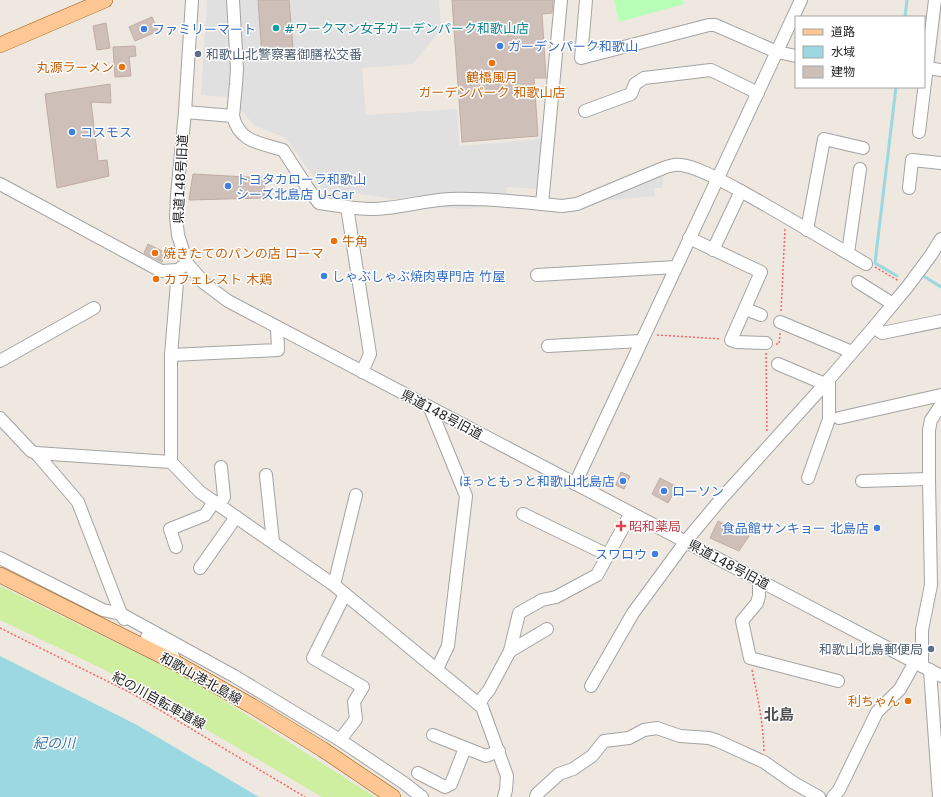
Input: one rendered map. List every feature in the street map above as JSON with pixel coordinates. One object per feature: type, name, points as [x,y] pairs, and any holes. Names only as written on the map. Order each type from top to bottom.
[{"type":"main road","points":[[0,45],[105,0]]},
{"type":"main road","name":"和歌山港北島線","points":[[0,576],[176,663],[252,706],[322,749],[393,797]]},
{"type":"street","name":"県道148号旧道","points":[[192,0],[185,112],[176,217],[183,266],[228,301],[941,676]]},
{"type":"street","points":[[233,0],[237,69],[233,116],[234,123],[239,131],[249,140],[283,150],[306,187],[319,204],[347,207],[384,208],[449,199],[468,199],[562,206],[577,204],[671,165],[681,165],[717,178],[866,264]]},
{"type":"street","points":[[542,204],[561,0]]},
{"type":"street","points":[[586,0],[581,58],[708,25],[715,25],[777,52],[795,56]]},
{"type":"street","points":[[575,484],[801,0]]},
{"type":"street","points":[[935,0],[926,69],[941,70]]},
{"type":"street","points":[[585,111],[631,94],[636,84],[644,78],[711,70],[758,93]]},
{"type":"street","points":[[919,132],[924,88]]},
{"type":"street","points":[[185,112],[233,116]]},
{"type":"street","points":[[807,230],[824,139],[863,148]]},
{"type":"street","points":[[909,188],[912,160],[941,163]]},
{"type":"street","points":[[848,253],[860,169]]},
{"type":"street","points":[[0,184],[161,271],[183,266],[171,355],[171,462]]},
{"type":"street","points":[[713,250],[741,191]]},
{"type":"street","points":[[347,207],[370,354],[362,372]]},
{"type":"street","points":[[689,238],[761,272],[731,340],[737,342],[766,343]]},
{"type":"street","points":[[591,686],[633,613],[686,541],[721,499],[827,382],[874,327],[908,286],[941,239]]},
{"type":"street","points":[[537,275],[676,267]]},
{"type":"street","points":[[858,282],[893,304]]},
{"type":"street","points":[[0,361],[94,308]]},
{"type":"street","points":[[745,309],[761,316]]},
{"type":"street","points":[[874,327],[882,333],[941,321]]},
{"type":"street","points":[[780,322],[852,352]]},
{"type":"street","points":[[171,355],[278,350],[277,327]]},
{"type":"street","points":[[548,346],[643,337]]},
{"type":"street","points":[[778,364],[827,382]]},
{"type":"street","points":[[808,478],[829,419],[827,382]]},
{"type":"street","points":[[839,418],[941,395]]},
{"type":"street","points":[[430,408],[466,496],[448,646],[437,669]]},
{"type":"street","points":[[939,410],[931,420],[929,430],[931,585],[922,630],[922,666],[939,797]]},
{"type":"street","points":[[0,418],[31,451],[36,453],[171,462],[200,492],[334,585],[482,707],[507,776],[508,795]]},
{"type":"street","points":[[36,453],[78,502],[121,614],[127,624],[171,652],[176,663]]},
{"type":"street","points":[[176,547],[170,530],[205,515],[224,497],[221,467]]},
{"type":"street","points":[[266,475],[273,542]]},
{"type":"street","points":[[862,481],[929,479]]},
{"type":"street","points":[[334,585],[356,495]]},
{"type":"street","points":[[478,704],[489,690],[510,651],[519,613],[542,600],[556,597],[597,575],[631,513]]},
{"type":"street","points":[[523,514],[608,555]]},
{"type":"street","points":[[200,568],[236,517]]},
{"type":"street","points":[[0,558],[103,610],[121,614],[234,676],[340,740],[404,783],[422,797]]},
{"type":"street","points":[[931,585],[941,576]]},
{"type":"street","points":[[759,580],[759,596],[757,603],[742,621],[750,658],[838,681]]},
{"type":"street","points":[[340,740],[356,719],[354,702],[363,687],[313,658],[345,594]]},
{"type":"street","points":[[510,651],[547,629]]},
{"type":"street","points":[[833,797],[839,790],[877,712],[922,666]]},
{"type":"street","points":[[536,797],[537,794],[559,774],[573,770],[592,756],[604,741],[629,738],[644,730],[657,728],[680,736],[709,738],[718,741],[764,762],[794,783],[819,797]]},
{"type":"street","points":[[433,735],[486,756],[499,751]]},
{"type":"street","points":[[418,773],[445,787],[451,784],[465,748]]},
{"type":"path","points":[[767,448],[766,343],[779,344],[786,217]]},
{"type":"path","points":[[866,264],[871,265],[908,286]]},
{"type":"path","points":[[643,337],[731,340]]},
{"type":"path","name":"紀の川自転車道線","points":[[0,628],[133,694],[219,744],[305,797]]},
{"type":"path","points":[[750,658],[761,711],[764,762]]},
{"type":"green space","points":[[614,0],[683,0],[684,4],[619,22]]},
{"type":"green space","points":[[0,586],[192,680],[375,797],[322,797],[103,669],[0,620]]},
{"type":"shaded area","points":[[207,0],[439,0],[441,29],[413,64],[362,68],[366,115],[457,109],[459,146],[542,139],[536,189],[507,187],[506,205],[466,209],[448,208],[368,195],[323,190],[286,138],[255,126],[229,97],[201,95]]},
{"type":"shaded area","points":[[665,163],[662,188],[654,188],[655,196],[599,201]]},
{"type":"water","name":"紀の川","points":[[0,656],[137,725],[259,797],[0,797]]},
{"type":"building","name":"#ワークマン女子ガーデンパーク和歌山店","points":[[258,0],[289,0],[294,60],[262,56]]},
{"type":"building","name":"ガーデンパーク和歌山","points":[[452,0],[553,0],[552,13],[542,14],[546,78],[534,78],[538,136],[462,142]]},
{"type":"building","name":"ファミリーマート","points":[[152,17],[158,31],[135,41],[129,27]]},
{"type":"building","points":[[106,23],[110,48],[97,50],[93,26]]},
{"type":"building","name":"丸源ラーメン","points":[[135,46],[136,56],[129,57],[131,76],[115,77],[113,47]]},
{"type":"building","name":"コスモス","points":[[110,84],[111,103],[91,102],[98,161],[107,160],[109,176],[57,188],[45,94]]},
{"type":"building","points":[[193,174],[265,178],[264,198],[189,200]]},
{"type":"building","name":"焼きたてのパンの店 ローマ","points":[[148,244],[166,253],[162,262],[144,253]]},
{"type":"building","name":"ほっともっと和歌山北島店","points":[[621,472],[630,476],[624,489],[616,485]]},
{"type":"building","name":"ローソン","points":[[660,478],[677,487],[668,503],[652,494]]},
{"type":"building","points":[[718,521],[749,536],[739,551],[710,538]]},
{"type":"waterway","points":[[905,16],[907,0]]},
{"type":"waterway","points":[[896,88],[875,263],[897,276]]},
{"type":"waterway","points":[[925,277],[941,287]]},
{"type":"place","name":"#ワークマン女子ガーデンパーク和歌山店","points":[[276,28]]},
{"type":"place","name":"ファミリーマート","points":[[144,29]]},
{"type":"place","name":"ガーデンパーク和歌山","points":[[500,46]]},
{"type":"place","name":"和歌山北警察署御膳松交番","points":[[198,54]]},
{"type":"place","name":"鶴橋風月 ガーデンパーク 和歌山店","points":[[492,63]]},
{"type":"place","name":"丸源ラーメン","points":[[122,67]]},
{"type":"place","name":"コスモス","points":[[72,132]]},
{"type":"place","name":"トヨタカローラ和歌山 シーズ北島店 U-Car","points":[[228,186]]},
{"type":"place","name":"牛角","points":[[334,241]]},
{"type":"place","name":"焼きたてのパンの店 ローマ","points":[[155,253]]},
{"type":"place","name":"しゃぶしゃぶ焼肉専門店 竹屋","points":[[324,276]]},
{"type":"place","name":"カフェレスト 木鶏","points":[[156,279]]},
{"type":"place","name":"ほっともっと和歌山北島店","points":[[623,481]]},
{"type":"place","name":"ローソン","points":[[664,491]]},
{"type":"place","name":"昭和薬局","points":[[621,526]]},
{"type":"place","name":"食品館サンキョー 北島店","points":[[877,528]]},
{"type":"place","name":"スワロウ","points":[[655,554]]},
{"type":"place","name":"和歌山北島郵便局","points":[[931,649]]},
{"type":"place","name":"利ちゃん","points":[[908,701]]},
{"type":"district","name":"北島","points":[[779,715]]}]
